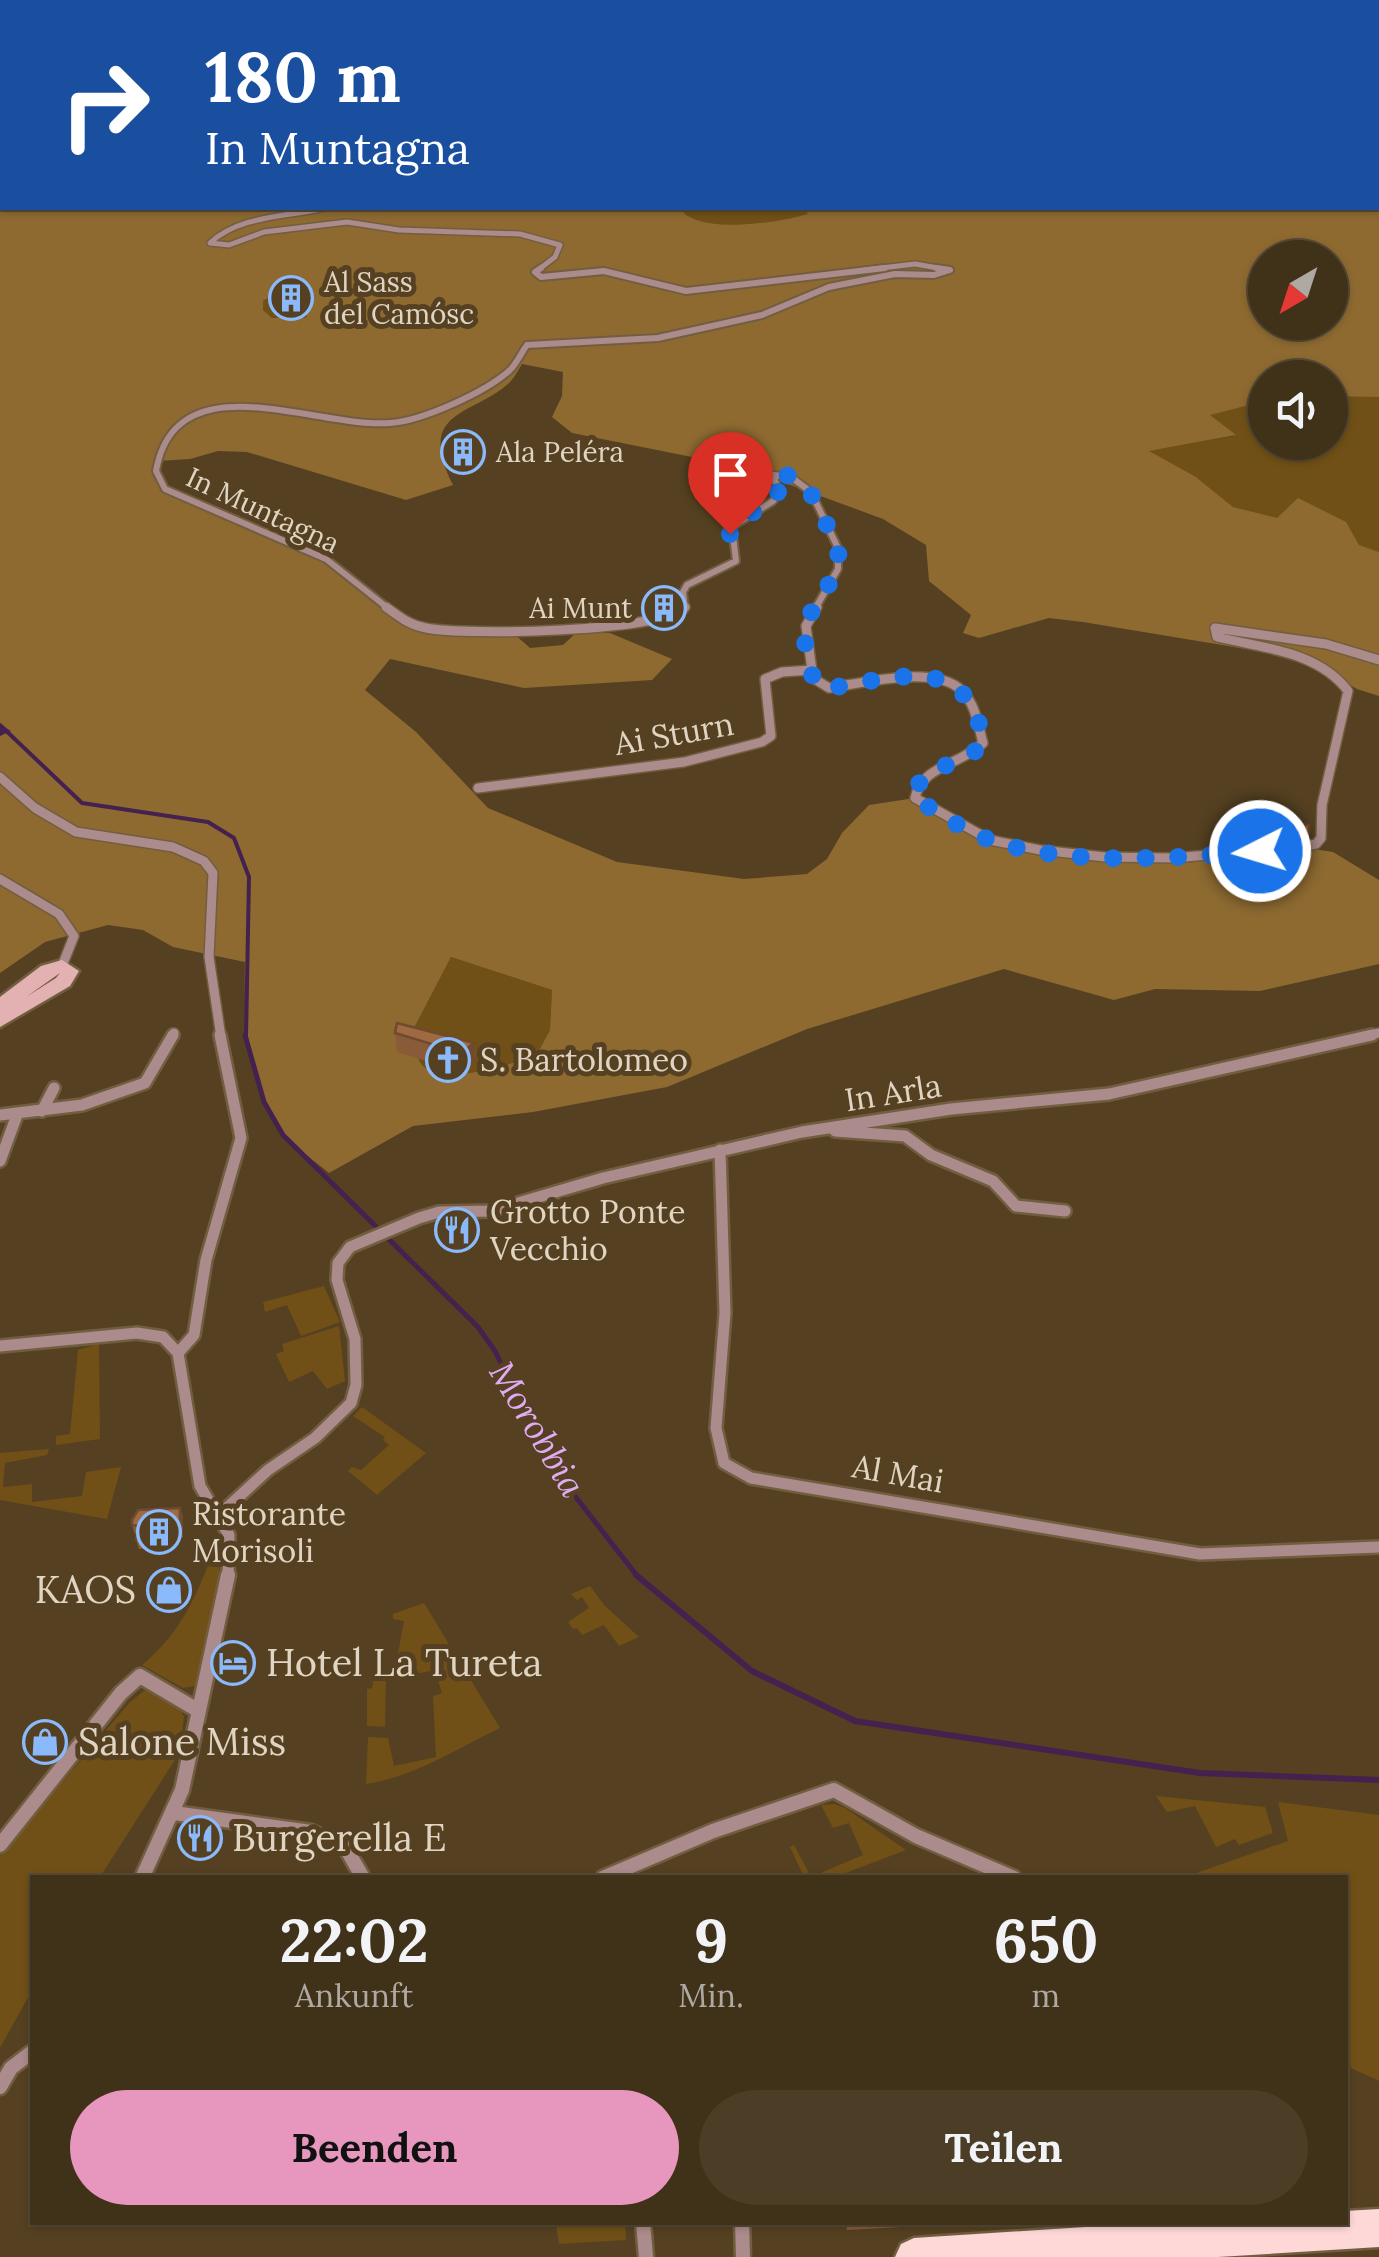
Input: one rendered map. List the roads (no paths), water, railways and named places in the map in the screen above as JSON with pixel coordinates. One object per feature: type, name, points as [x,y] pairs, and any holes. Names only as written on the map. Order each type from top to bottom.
[{"type":"main road","points":[[914,2257],[1174,2232],[1379,2228]]},
{"type":"street","name":"In Muntagna","points":[[316,210],[240,226],[218,234],[210,243],[224,246],[264,232],[343,222],[400,230],[520,234],[560,245],[555,258],[535,272],[541,276],[604,271],[686,291],[898,265],[948,267],[942,274],[895,274],[828,287],[762,315],[658,338],[527,345],[509,370],[428,412],[404,420],[349,421],[205,410],[181,420],[160,451],[158,480],[177,498],[310,550],[398,617],[422,630],[436,631],[581,628],[678,614],[685,609],[683,592],[687,585],[736,561],[732,527],[774,500],[778,492],[773,475],[791,476],[810,492],[838,548],[838,569],[806,626],[812,670]]},
{"type":"street","points":[[812,670],[820,685],[829,688],[878,678],[917,677],[960,688],[973,706],[983,743],[966,760],[926,774],[916,788],[915,798],[955,823],[990,840],[1026,848],[1105,857],[1172,858],[1316,844],[1321,838],[1322,805],[1350,699],[1344,683],[1317,665],[1217,636],[1212,632],[1215,628],[1326,644],[1379,660]]},
{"type":"street","name":"Ai Sturn","points":[[478,788],[684,762],[762,742],[770,736],[772,727],[765,679],[782,672],[812,670]]},
{"type":"street","points":[[0,777],[31,805],[67,828],[93,838],[192,852],[208,862],[213,873],[209,957],[228,1087],[241,1138],[206,1260],[194,1335],[178,1353]]},
{"type":"street","points":[[0,879],[63,917],[74,936],[64,967]]},
{"type":"street","points":[[0,1006],[25,991],[50,967],[64,967],[70,974],[0,1020]]},
{"type":"street","points":[[0,1115],[87,1104],[117,1090],[146,1083],[174,1033]]},
{"type":"street","name":"In Arla","points":[[218,1516],[268,1470],[315,1438],[351,1402],[356,1386],[355,1339],[336,1270],[340,1257],[354,1245],[440,1212],[491,1211],[720,1150],[951,1109],[1109,1094],[1379,1033]]},
{"type":"street","points":[[42,1111],[54,1088]]},
{"type":"street","points":[[0,1161],[16,1115]]},
{"type":"street","points":[[825,1129],[900,1134],[931,1155],[992,1180],[1016,1206],[1065,1211]]},
{"type":"street","name":"Al Mai","points":[[720,1150],[725,1313],[716,1428],[720,1456],[734,1472],[750,1478],[1200,1554],[1379,1547]]},
{"type":"street","points":[[0,1346],[137,1333],[163,1337],[178,1353],[200,1486],[229,1535],[231,1560],[174,1813],[143,1875]]},
{"type":"street","points":[[0,1845],[121,1693],[140,1676],[198,1711]]},
{"type":"street","points":[[610,1875],[713,1831],[803,1797],[834,1790],[916,1836],[1007,1875]]},
{"type":"street","points":[[174,1813],[311,1832],[346,1848],[361,1875]]},
{"type":"street","points":[[0,2087],[11,2068],[30,2054]]},
{"type":"street","points":[[643,2225],[646,2257]]},
{"type":"street","points":[[742,2225],[743,2257]]},
{"type":"waterway","name":"Morobbia","points":[[0,725],[82,803],[208,822],[234,838],[249,877],[246,1037]]},
{"type":"waterway","name":"Morobbia","points":[[0,732],[4,731]]},
{"type":"waterway","name":"Morobbia","points":[[245,1035],[264,1102],[283,1135],[478,1327],[495,1351],[550,1464],[637,1576]]},
{"type":"waterway","name":"Morobbia","points":[[637,1576],[752,1671],[855,1721],[1200,1773],[1379,1780]]},
{"type":"place","name":"Al Sass del Camósc","points":[[291,298]]},
{"type":"place","name":"Ala Peléra","points":[[463,452]]},
{"type":"place","name":"Ai Munt","points":[[664,608]]},
{"type":"place","name":"S. Bartolomeo","points":[[448,1060]]},
{"type":"place","name":"Grotto Ponte Vecchio","points":[[457,1230]]},
{"type":"place","name":"Ristorante Morisoli","points":[[159,1532]]},
{"type":"place","name":"KAOS","points":[[169,1590]]},
{"type":"place","name":"Hotel La Tureta","points":[[233,1663]]},
{"type":"place","name":"Salone Miss","points":[[45,1742]]},
{"type":"place","name":"Burgerella E","points":[[200,1838]]}]
